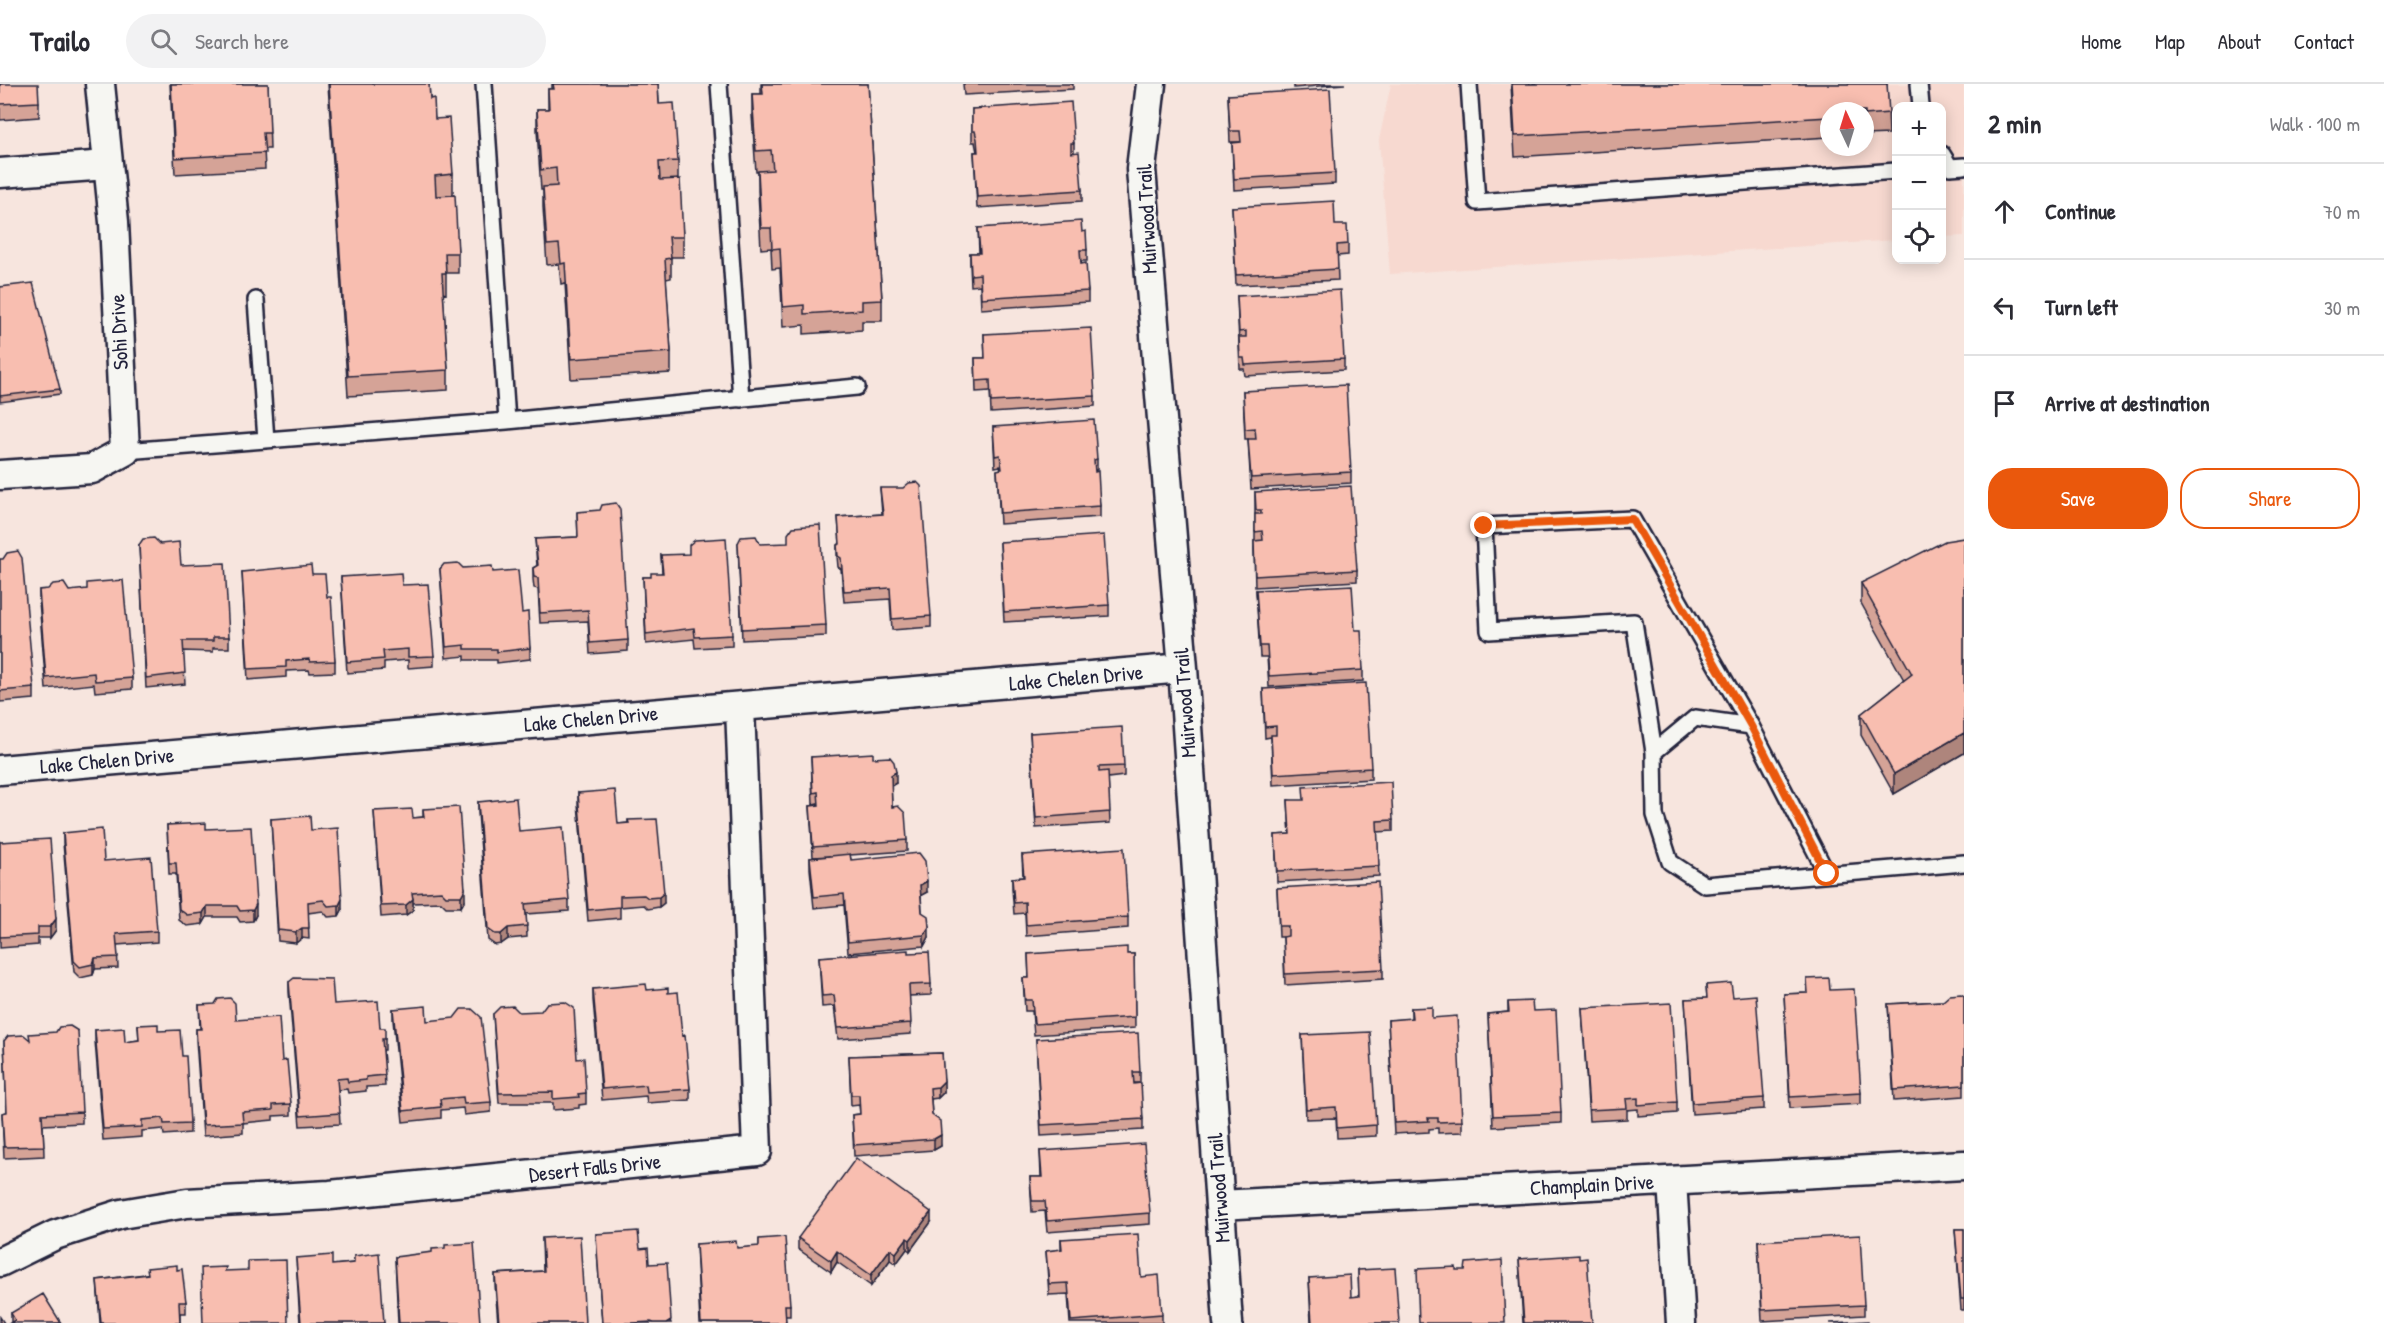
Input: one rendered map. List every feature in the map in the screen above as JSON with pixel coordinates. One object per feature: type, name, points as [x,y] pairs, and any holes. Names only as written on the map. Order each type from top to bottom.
[{"type":"street","name":"Sohi Drive","points":[[100,84],[114,222],[125,451]]},
{"type":"street","name":"Muirwood Trail","points":[[1151,84],[1141,169],[1183,669],[1228,1323]]},
{"type":"street","points":[[0,173],[107,165]]},
{"type":"street","points":[[0,476],[92,469],[125,451]]},
{"type":"street","name":"Lake Chelen Drive","points":[[0,770],[1183,669]]},
{"type":"street","name":"Desert Falls Drive","points":[[0,1262],[56,1235],[121,1214],[187,1203],[330,1195],[757,1151],[740,707]]},
{"type":"street","name":"Champlain Drive","points":[[1220,1205],[1964,1165]]},
{"type":"street","points":[[1672,1181],[1681,1323]]},
{"type":"lane","points":[[484,84],[507,421]]},
{"type":"lane","points":[[719,84],[741,399]]},
{"type":"lane","points":[[1469,84],[1477,202],[1892,171]]},
{"type":"lane","points":[[1919,84],[1921,102]]},
{"type":"lane","points":[[256,300],[266,440]]},
{"type":"lane","points":[[125,451],[507,421],[857,387]]},
{"type":"lane","points":[[1827,874],[1751,726],[1632,519],[1484,526],[1489,631],[1634,622],[1654,752],[1655,815],[1670,862],[1705,885],[1964,863]]},
{"type":"lane","points":[[1654,752],[1695,718],[1751,726]]},
{"type":"shaded area","points":[[1391,84],[1964,84],[1964,236],[1946,237],[1946,102],[1892,102],[1892,240],[1390,274],[1379,140]]},
{"type":"building","points":[[0,84],[38,84],[39,102],[0,104]]},
{"type":"building","points":[[171,84],[268,84],[270,133],[263,133],[265,153],[175,158]]},
{"type":"building","points":[[329,84],[429,84],[430,99],[434,98],[435,119],[449,118],[453,174],[435,176],[436,196],[455,195],[458,253],[445,253],[446,273],[442,273],[448,370],[348,376]]},
{"type":"building","points":[[553,84],[658,84],[659,104],[674,103],[678,161],[659,162],[660,180],[680,179],[683,237],[669,237],[671,258],[665,259],[671,352],[571,359],[565,263],[561,264],[559,244],[547,245],[543,187],[557,186],[556,168],[541,170],[537,109],[549,109],[548,89],[554,89]]},
{"type":"building","points":[[762,84],[868,84],[882,300],[862,301],[862,310],[804,314],[804,305],[783,307],[780,248],[772,249],[771,228],[761,228],[758,171],[773,170],[771,150],[756,151],[752,94],[763,94]]},
{"type":"building","points":[[1512,84],[1887,84],[1889,113],[1874,114],[1874,102],[1820,102],[1820,118],[1515,136]]},
{"type":"building","points":[[1330,89],[1335,173],[1234,179],[1232,143],[1241,142],[1240,131],[1230,131],[1228,95]]},
{"type":"building","points":[[1071,102],[1074,143],[1071,143],[1071,153],[1079,152],[1082,190],[977,197],[974,152],[978,152],[975,131],[972,131],[972,109]]},
{"type":"building","points":[[1334,201],[1335,225],[1347,225],[1348,244],[1337,245],[1338,269],[1236,275],[1232,207]]},
{"type":"building","points":[[1081,221],[1082,232],[1086,231],[1087,250],[1080,250],[1081,264],[1086,263],[1088,291],[981,298],[980,274],[971,275],[970,253],[980,253],[978,228]]},
{"type":"building","points":[[33,283],[60,389],[0,396],[0,287]]},
{"type":"building","points":[[1340,290],[1344,359],[1245,365],[1244,358],[1240,358],[1239,337],[1246,337],[1246,331],[1239,332],[1237,296]]},
{"type":"building","points":[[1091,328],[1095,396],[991,402],[990,380],[976,381],[975,358],[985,358],[984,334]]},
{"type":"building","points":[[1346,385],[1351,472],[1251,478],[1248,439],[1256,439],[1255,428],[1245,429],[1243,391]]},
{"type":"building","points":[[1094,420],[1097,459],[1094,460],[1095,472],[1098,471],[1100,506],[1000,513],[997,470],[1002,469],[1000,455],[995,456],[993,427]]},
{"type":"building","points":[[917,482],[921,486],[931,616],[892,619],[890,588],[844,591],[841,558],[838,556],[837,545],[840,544],[838,517],[883,514],[880,488],[903,488],[909,483]]},
{"type":"building","points":[[1351,486],[1357,570],[1255,576],[1254,541],[1263,540],[1262,531],[1255,532],[1255,514],[1261,514],[1261,510],[1256,510],[1255,492]]},
{"type":"building","points":[[616,503],[620,509],[628,640],[590,643],[588,610],[540,613],[538,578],[534,577],[533,568],[538,565],[535,539],[578,537],[577,512],[600,510],[602,505]]},
{"type":"building","points":[[820,525],[826,625],[742,629],[738,543],[741,537],[756,536],[760,544],[788,543],[788,534],[793,527]]},
{"type":"building","points":[[1104,535],[1109,605],[1004,612],[1000,542]]},
{"type":"building","points":[[154,538],[160,544],[179,542],[181,565],[225,563],[229,637],[213,637],[213,641],[183,641],[185,673],[146,678],[139,545],[143,539]]},
{"type":"building","points":[[726,538],[732,635],[695,637],[694,628],[646,634],[643,577],[651,577],[651,573],[663,573],[661,555],[689,554],[689,545],[695,540]]},
{"type":"building","points":[[1964,538],[1964,733],[1894,774],[1861,714],[1912,674],[1861,583],[1945,541]]},
{"type":"building","points":[[18,551],[22,558],[34,688],[0,691],[0,559],[3,559],[7,553]]},
{"type":"building","points":[[458,563],[463,568],[492,566],[493,572],[518,570],[522,613],[528,612],[530,648],[497,652],[497,649],[465,649],[465,645],[446,647],[440,569],[444,564]]},
{"type":"building","points":[[311,565],[312,574],[325,574],[327,597],[331,597],[335,661],[310,662],[309,659],[286,661],[286,667],[248,669],[242,572]]},
{"type":"building","points":[[401,573],[402,585],[428,584],[434,656],[408,657],[408,649],[383,651],[384,659],[347,662],[341,577]]},
{"type":"building","points":[[123,580],[132,678],[95,681],[94,673],[46,678],[39,590],[48,589],[53,584],[64,583],[69,591],[87,589],[87,583]]},
{"type":"building","points":[[1352,585],[1355,630],[1361,630],[1363,670],[1269,676],[1267,646],[1260,646],[1256,590]]},
{"type":"building","points":[[1366,683],[1371,768],[1273,774],[1271,735],[1276,735],[1276,726],[1265,727],[1263,689]]},
{"type":"building","points":[[1122,727],[1124,766],[1099,767],[1099,772],[1108,771],[1110,812],[1036,818],[1030,733]]},
{"type":"building","points":[[873,753],[873,758],[890,757],[894,762],[896,772],[891,775],[892,807],[898,806],[905,813],[907,840],[813,847],[810,806],[819,805],[818,792],[813,793],[811,757]]},
{"type":"building","points":[[1391,782],[1393,820],[1377,821],[1379,866],[1277,871],[1275,835],[1290,834],[1288,800],[1304,800],[1303,787]]},
{"type":"building","points":[[615,790],[618,824],[629,823],[628,820],[657,819],[664,893],[659,897],[648,898],[644,895],[620,896],[620,907],[588,910],[578,793]]},
{"type":"building","points":[[516,798],[519,831],[563,827],[569,900],[525,904],[527,926],[508,928],[501,934],[495,934],[488,929],[478,802]]},
{"type":"building","points":[[459,807],[465,889],[461,896],[446,896],[441,891],[412,893],[413,899],[406,905],[381,906],[374,811],[412,809],[413,818],[424,817],[423,809]]},
{"type":"building","points":[[310,816],[311,830],[338,828],[342,899],[339,905],[328,906],[323,900],[308,902],[309,928],[302,928],[296,932],[278,930],[271,819]]},
{"type":"building","points":[[206,823],[206,829],[251,827],[256,904],[253,910],[240,911],[237,906],[207,906],[203,913],[187,915],[179,909],[176,863],[169,863],[167,825]]},
{"type":"building","points":[[102,829],[104,861],[151,857],[157,931],[116,934],[118,957],[95,958],[93,964],[80,967],[74,961],[63,833]]},
{"type":"building","points":[[50,839],[56,919],[50,927],[38,927],[38,935],[0,937],[0,842]]},
{"type":"building","points":[[1124,848],[1128,917],[1026,925],[1025,902],[1014,903],[1012,878],[1024,877],[1022,855]]},
{"type":"building","points":[[919,853],[925,861],[927,881],[920,885],[922,912],[928,916],[929,927],[924,935],[848,942],[844,894],[814,897],[810,858],[850,854],[851,860]]},
{"type":"building","points":[[1378,882],[1383,969],[1285,974],[1283,937],[1288,936],[1288,926],[1279,926],[1277,888]]},
{"type":"building","points":[[1127,947],[1127,954],[1134,954],[1135,1017],[1034,1024],[1032,1000],[1025,1000],[1023,978],[1029,978],[1028,954]]},
{"type":"building","points":[[908,950],[908,953],[929,952],[931,984],[909,985],[911,1023],[838,1028],[834,995],[822,996],[819,957]]},
{"type":"building","points":[[294,978],[332,979],[334,1004],[378,1001],[380,1028],[385,1028],[385,1039],[382,1039],[385,1075],[348,1082],[347,1078],[337,1079],[340,1113],[300,1116],[289,982]]},
{"type":"building","points":[[1829,978],[1830,990],[1854,989],[1861,1093],[1790,1097],[1784,994],[1808,993],[1807,979]]},
{"type":"building","points":[[1731,983],[1733,997],[1756,995],[1764,1098],[1692,1103],[1685,999],[1707,998],[1706,985]]},
{"type":"building","points":[[646,984],[647,990],[668,988],[668,993],[678,992],[690,1089],[647,1092],[646,1085],[602,1089],[593,989]]},
{"type":"building","points":[[1950,995],[1964,996],[1964,1085],[1894,1090],[1888,1004],[1943,1001]]},
{"type":"building","points":[[230,998],[235,1003],[236,1020],[279,1017],[282,1061],[287,1060],[291,1104],[273,1105],[273,1110],[242,1112],[243,1123],[203,1125],[196,1029],[201,1029],[199,1005],[215,1004],[218,999]]},
{"type":"building","points":[[1532,1001],[1533,1011],[1556,1010],[1561,1113],[1493,1116],[1488,1014],[1509,1012],[1508,1002]]},
{"type":"building","points":[[565,1002],[574,1008],[577,1059],[584,1058],[586,1093],[578,1094],[579,1097],[553,1099],[553,1092],[499,1093],[493,1014],[500,1007],[513,1006],[519,1012],[541,1011],[547,1003]]},
{"type":"building","points":[[1671,1003],[1677,1102],[1638,1105],[1638,1098],[1626,1099],[1627,1108],[1589,1110],[1582,1008]]},
{"type":"building","points":[[426,1006],[427,1021],[454,1018],[461,1009],[472,1009],[481,1017],[491,1102],[464,1104],[463,1097],[440,1099],[441,1107],[403,1111],[393,1009]]},
{"type":"building","points":[[1432,1007],[1432,1018],[1457,1016],[1462,1121],[1438,1122],[1438,1118],[1428,1118],[1429,1121],[1394,1123],[1388,1020],[1412,1018],[1411,1008]]},
{"type":"building","points":[[158,1024],[158,1031],[180,1030],[182,1056],[186,1056],[190,1123],[164,1124],[163,1118],[142,1120],[142,1127],[103,1129],[95,1030],[124,1028],[125,1042],[139,1040],[138,1025]]},
{"type":"building","points":[[70,1026],[78,1031],[82,1112],[42,1114],[44,1146],[4,1147],[2,1113],[7,1112],[4,1041],[8,1036],[24,1035],[30,1040],[29,1034],[56,1032],[59,1027]]},
{"type":"building","points":[[1370,1032],[1376,1125],[1337,1128],[1336,1107],[1306,1109],[1302,1035]]},
{"type":"building","points":[[1138,1033],[1140,1072],[1133,1072],[1134,1084],[1141,1083],[1143,1119],[1041,1125],[1036,1039]]},
{"type":"building","points":[[942,1053],[944,1081],[938,1087],[930,1088],[932,1115],[940,1121],[941,1135],[934,1139],[854,1145],[852,1115],[860,1114],[859,1095],[851,1095],[849,1056]]},
{"type":"building","points":[[1144,1144],[1150,1213],[1047,1221],[1045,1201],[1032,1201],[1030,1177],[1042,1177],[1040,1151]]},
{"type":"building","points":[[856,1158],[931,1212],[910,1240],[907,1238],[896,1253],[890,1249],[871,1275],[837,1251],[831,1261],[798,1238]]},
{"type":"building","points":[[1955,1229],[1964,1229],[1964,1299],[1961,1299]]},
{"type":"building","points":[[638,1231],[640,1249],[648,1248],[649,1264],[667,1263],[671,1320],[666,1323],[602,1323],[596,1234]]},
{"type":"building","points":[[1138,1234],[1141,1277],[1159,1275],[1162,1314],[1071,1321],[1068,1283],[1049,1284],[1046,1251],[1062,1249],[1061,1239]]},
{"type":"building","points":[[1860,1235],[1864,1305],[1762,1310],[1758,1241]]},
{"type":"building","points":[[580,1236],[585,1323],[499,1323],[495,1274],[544,1271],[542,1238]]},
{"type":"building","points":[[785,1237],[790,1305],[785,1305],[786,1323],[701,1323],[696,1244],[736,1241],[737,1248],[759,1246],[759,1239]]},
{"type":"building","points":[[474,1243],[480,1323],[399,1323],[395,1257],[432,1252],[432,1249],[445,1248],[445,1245]]},
{"type":"building","points":[[379,1253],[384,1323],[301,1323],[296,1258],[332,1255],[332,1265],[354,1263],[354,1256]]},
{"type":"building","points":[[1579,1255],[1579,1259],[1587,1258],[1592,1323],[1524,1323],[1519,1259]]},
{"type":"building","points":[[286,1260],[288,1323],[203,1323],[201,1268],[226,1267],[225,1271],[248,1270],[248,1261]]},
{"type":"building","points":[[1502,1260],[1505,1323],[1419,1323],[1417,1269],[1456,1267],[1456,1270],[1465,1270],[1466,1263]]},
{"type":"building","points":[[177,1265],[177,1270],[182,1269],[186,1302],[179,1302],[180,1323],[101,1323],[97,1280],[148,1274],[147,1268]]},
{"type":"building","points":[[1395,1268],[1399,1323],[1312,1323],[1309,1278],[1350,1275],[1351,1297],[1359,1296],[1358,1270]]},
{"type":"building","points":[[43,1294],[61,1323],[10,1323],[15,1320],[11,1313]]},
{"type":"building","points":[[1868,1321],[1868,1323],[1830,1323]]},
{"type":"route","points":[[1484,526],[1632,519],[1751,726],[1827,874]]}]
